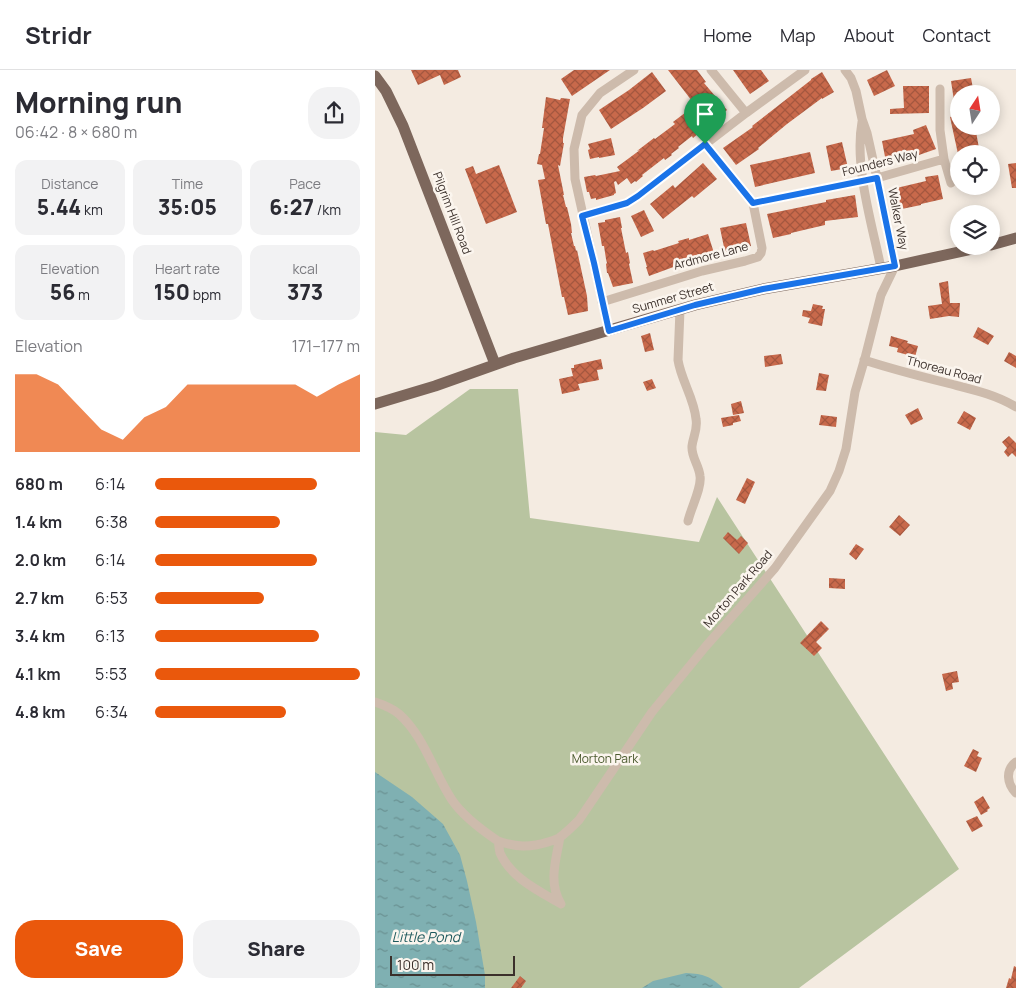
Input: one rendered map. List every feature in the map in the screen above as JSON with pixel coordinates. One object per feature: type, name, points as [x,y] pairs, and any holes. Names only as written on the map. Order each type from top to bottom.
[{"type":"main road","name":"Pilgrim Hill Road","points":[[375,76],[386,91],[403,126],[495,364]]},
{"type":"main road","points":[[1000,242],[1016,238]]},
{"type":"main road","name":"Summer Street","points":[[375,404],[435,386],[495,364],[680,310],[766,288],[895,266],[950,254]]},
{"type":"street","points":[[609,331],[582,216],[575,179],[574,150],[582,115],[600,93],[635,70]]},
{"type":"street","points":[[711,70],[746,112]]},
{"type":"street","points":[[582,216],[627,203],[638,196],[746,112],[805,70]]},
{"type":"street","name":"Walker Way","points":[[845,70],[851,78],[856,91],[867,134],[895,266]]},
{"type":"street","points":[[940,89],[940,130],[944,159],[950,179]]},
{"type":"street","name":"Walker Way","points":[[862,119],[860,135],[863,181],[881,268]]},
{"type":"street","name":"Ardmore Lane","points":[[602,302],[701,271],[758,257],[761,253],[762,248],[753,203],[705,144]]},
{"type":"street","name":"Founders Way","points":[[753,203],[877,178],[944,159]]},
{"type":"street","name":"Morton Park Road","points":[[498,841],[531,847],[557,840],[579,820],[653,712],[705,646],[775,568],[830,491],[846,449],[855,392],[881,295],[895,266]]},
{"type":"street","points":[[680,310],[678,360],[697,420],[697,429],[692,446],[693,456],[700,474],[700,483],[689,521]]},
{"type":"street","name":"Thoreau Road","points":[[864,360],[905,373],[989,394],[1016,406]]},
{"type":"street","points":[[375,702],[399,714],[407,723],[423,746],[451,799],[471,821],[498,841],[500,852],[517,877],[561,904],[555,892],[553,880],[560,837]]},
{"type":"street","points":[[1016,762],[1009,770],[1008,777],[1009,784],[1016,793]]},
{"type":"green space","name":"Morton Park","points":[[470,389],[518,389],[530,518],[699,542],[717,497],[959,869],[799,988],[375,988],[375,432],[406,435]]},
{"type":"water","name":"Little Pond","points":[[375,772],[412,797],[443,824],[460,855],[476,922],[485,975],[485,988],[375,988]]},
{"type":"water","points":[[686,973],[706,976],[723,988],[642,988],[653,981]]},
{"type":"building","points":[[411,70],[458,70],[461,77],[444,85],[440,75],[418,85]]},
{"type":"building","points":[[574,70],[610,70],[572,96],[561,79]]},
{"type":"building","points":[[668,70],[697,70],[706,82],[704,83],[727,110],[693,138],[692,136],[678,147],[672,155],[665,160],[664,158],[642,175],[636,182],[631,184],[627,178],[618,185],[616,181],[614,182],[616,193],[614,195],[596,200],[596,198],[591,199],[589,192],[587,192],[584,177],[620,171],[617,167],[675,124],[673,122],[694,106]]},
{"type":"building","points":[[733,70],[761,70],[769,81],[750,94]]},
{"type":"building","points":[[887,70],[895,86],[874,96],[867,80]]},
{"type":"building","points":[[652,72],[666,91],[611,129],[599,110]]},
{"type":"building","points":[[822,72],[834,92],[822,98],[787,124],[759,149],[736,165],[723,148],[753,127]]},
{"type":"building","points":[[971,78],[972,85],[952,85],[951,81]]},
{"type":"building","points":[[903,86],[929,86],[929,113],[890,114],[890,109],[904,108]]},
{"type":"building","points":[[546,97],[560,100],[561,98],[570,99],[560,166],[558,165],[563,195],[571,224],[571,233],[577,250],[587,296],[588,311],[568,315],[564,297],[562,297],[538,180],[545,179],[542,165],[537,164],[544,128],[542,128]]},
{"type":"building","points":[[926,125],[936,149],[919,155],[886,162],[882,141],[914,134],[913,130]]},
{"type":"building","points":[[954,135],[977,135],[978,145],[956,145]]},
{"type":"building","points":[[611,138],[615,155],[590,159],[588,144]]},
{"type":"building","points":[[842,142],[848,168],[831,171],[826,146]]},
{"type":"building","points":[[810,152],[815,173],[755,187],[750,165]]},
{"type":"building","points":[[703,163],[717,179],[694,198],[692,196],[663,219],[650,204],[673,185],[675,188]]},
{"type":"building","points":[[1016,163],[1016,188],[1012,188],[1008,164]]},
{"type":"building","points":[[499,165],[517,212],[486,224],[465,169],[473,166],[476,174]]},
{"type":"building","points":[[938,175],[943,199],[892,211],[888,190],[926,181],[925,177]]},
{"type":"building","points":[[855,195],[858,217],[825,221],[825,225],[773,238],[767,214]]},
{"type":"building","points":[[644,210],[654,231],[641,237],[631,216]]},
{"type":"building","points":[[620,217],[633,283],[613,287],[607,273],[604,246],[602,246],[598,223]]},
{"type":"building","points":[[746,223],[751,246],[725,252],[720,228]]},
{"type":"building","points":[[708,234],[714,253],[700,260],[687,264],[687,262],[649,276],[643,253],[679,243],[678,241],[689,238],[689,240]]},
{"type":"building","points":[[948,281],[950,303],[960,303],[959,317],[949,316],[930,319],[928,306],[942,304],[939,283]]},
{"type":"building","points":[[813,304],[823,306],[822,309],[825,309],[822,326],[808,323],[810,318],[802,316],[803,310],[811,311]]},
{"type":"building","points":[[978,327],[994,336],[988,345],[973,337]]},
{"type":"building","points":[[650,333],[654,350],[645,352],[641,336]]},
{"type":"building","points":[[891,336],[918,346],[915,357],[897,352],[898,348],[889,346]]},
{"type":"building","points":[[1009,352],[1016,356],[1016,368],[1004,361]]},
{"type":"building","points":[[781,354],[783,364],[765,367],[764,356]]},
{"type":"building","points":[[601,359],[603,369],[597,370],[599,380],[578,384],[580,390],[562,394],[559,379],[573,376],[571,368],[574,368],[574,365]]},
{"type":"building","points":[[819,373],[829,375],[826,391],[816,390]]},
{"type":"building","points":[[652,379],[656,388],[647,391],[643,382]]},
{"type":"building","points":[[741,401],[744,413],[733,415],[731,404]]},
{"type":"building","points":[[918,408],[923,419],[911,425],[905,415]]},
{"type":"building","points":[[964,411],[976,418],[970,430],[957,423]]},
{"type":"building","points":[[739,415],[741,421],[723,427],[721,418]]},
{"type":"building","points":[[821,415],[837,417],[836,427],[819,425]]},
{"type":"building","points":[[1009,436],[1016,443],[1016,457],[1012,453],[1008,457],[1004,452],[1007,448],[1002,442]]},
{"type":"building","points":[[747,478],[755,482],[745,504],[736,500]]},
{"type":"building","points":[[899,515],[910,525],[900,536],[889,527]]},
{"type":"building","points":[[728,532],[737,540],[741,536],[748,543],[739,554],[723,538]]},
{"type":"building","points":[[856,544],[864,549],[856,560],[849,554]]},
{"type":"building","points":[[829,578],[845,579],[845,589],[829,588]]},
{"type":"building","points":[[821,621],[829,629],[816,642],[822,648],[814,656],[800,643]]},
{"type":"building","points":[[957,671],[959,682],[952,683],[953,689],[946,691],[942,674]]},
{"type":"building","points":[[973,749],[979,752],[977,756],[982,758],[976,772],[964,766]]},
{"type":"building","points":[[983,796],[990,808],[981,815],[974,802]]},
{"type":"building","points":[[977,816],[983,826],[972,832],[966,821]]},
{"type":"building","points":[[1014,966],[1016,967],[1016,988],[1006,988],[1009,978],[1011,979]]},
{"type":"building","points":[[520,976],[526,981],[521,988],[511,988]]},
{"type":"route","points":[[705,144],[753,203],[877,178],[895,266],[763,289],[695,305],[609,331],[582,216],[627,203],[705,144]]}]
